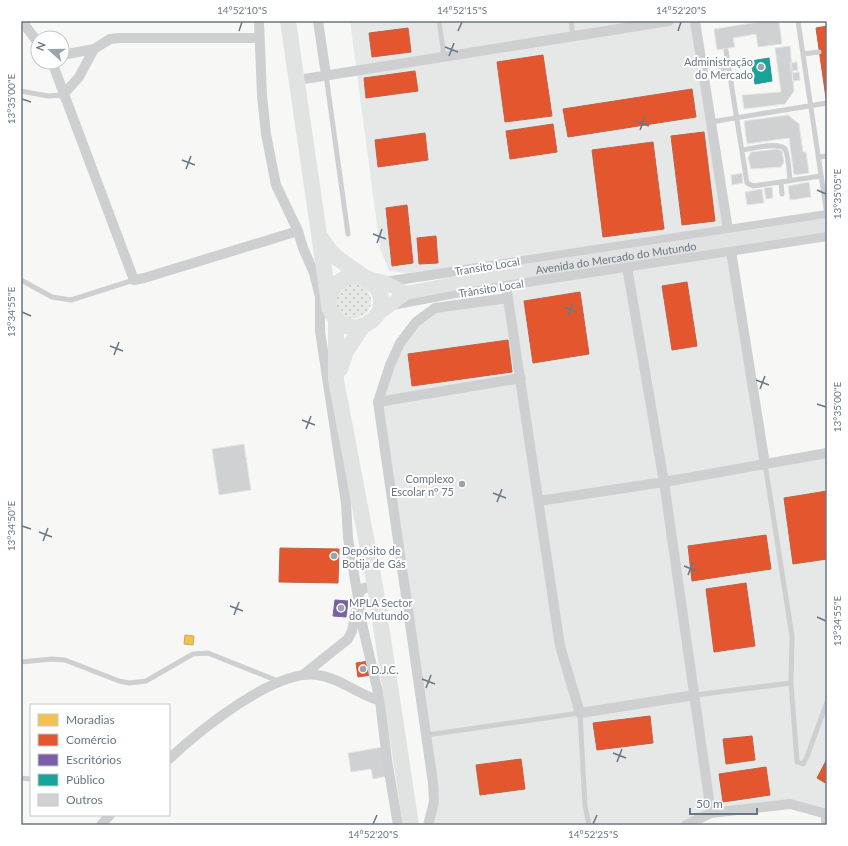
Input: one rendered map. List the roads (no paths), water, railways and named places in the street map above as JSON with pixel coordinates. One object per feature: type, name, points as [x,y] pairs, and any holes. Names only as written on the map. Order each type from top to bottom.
[{"type":"main road","points":[[288,21],[298,80],[319,236],[331,312],[336,320],[344,325],[353,328],[362,327],[369,323],[378,314],[381,304],[380,294],[376,285],[334,255],[319,236]]},
{"type":"main road","name":"Avenida do Mercado do Mutundo","points":[[378,314],[406,293],[504,274],[827,225]]},
{"type":"main road","points":[[329,303],[333,287],[338,281],[354,275],[384,282],[406,293]]},
{"type":"main road","points":[[336,320],[336,380],[375,586],[387,702],[411,825]]},
{"type":"main road","points":[[336,380],[346,351],[362,327]]},
{"type":"street","points":[[22,21],[30,32]]},
{"type":"street","points":[[259,21],[266,134],[276,185],[298,231],[303,248],[314,273],[320,297],[320,331],[346,503],[348,538],[363,628],[387,702],[387,760],[398,825]]},
{"type":"street","points":[[318,21],[326,75]]},
{"type":"street","points":[[298,80],[669,21]]},
{"type":"street","points":[[695,21],[728,230]]},
{"type":"street","points":[[70,54],[94,49],[110,39],[120,38],[259,38]]},
{"type":"street","points":[[63,95],[78,77],[94,49]]},
{"type":"street","points":[[55,70],[134,280],[298,231]]},
{"type":"street","name":"Transito Local","points":[[384,282],[827,215]]},
{"type":"street","name":"Trânsito Local","points":[[392,305],[506,285],[827,236]]},
{"type":"street","points":[[731,251],[765,464]]},
{"type":"street","points":[[627,267],[664,482],[711,813]]},
{"type":"street","points":[[506,285],[560,646],[580,713],[695,694]]},
{"type":"street","points":[[428,825],[434,793],[427,735],[378,402],[390,365],[400,343],[416,322],[435,308],[508,298]]},
{"type":"street","points":[[378,402],[520,378]]},
{"type":"street","points":[[539,501],[664,482],[827,454]]},
{"type":"street","points":[[303,675],[348,639],[352,631],[359,593],[364,588],[375,586]]},
{"type":"street","points":[[170,758],[242,701],[278,681],[303,675],[318,675],[329,678],[387,702]]},
{"type":"street","points":[[686,825],[711,813],[790,804],[825,814]]},
{"type":"street","points":[[101,825],[109,816]]},
{"type":"lane","points":[[439,21],[444,56]]},
{"type":"lane","points":[[571,21],[573,36]]},
{"type":"lane","points":[[800,21],[803,54],[821,176],[825,189],[827,215]]},
{"type":"lane","points":[[726,51],[736,118],[747,179],[750,185],[753,186],[821,176]]},
{"type":"lane","points":[[803,54],[819,52]]},
{"type":"lane","points":[[326,75],[348,234]]},
{"type":"lane","points":[[21,91],[48,96],[63,95]]},
{"type":"lane","points":[[711,122],[827,103]]},
{"type":"lane","points":[[742,150],[777,145],[783,148],[786,152],[790,181]]},
{"type":"lane","points":[[819,157],[827,156]]},
{"type":"lane","points":[[781,182],[782,194]]},
{"type":"lane","points":[[21,280],[52,297],[71,300],[134,280]]},
{"type":"lane","points":[[765,464],[792,636],[791,683],[797,762],[803,764],[806,759],[827,702]]},
{"type":"lane","points":[[21,662],[52,659],[65,660],[119,682],[129,683],[146,681],[193,654],[208,653],[278,681]]},
{"type":"lane","points":[[695,694],[791,683]]},
{"type":"lane","points":[[427,735],[580,713],[584,806],[589,825]]},
{"type":"lane","points":[[824,825],[825,814]]},
{"type":"place","name":"Administração do Mercado","points":[[761,67]]},
{"type":"place","name":"Complexo Escolar nº 75","points":[[462,484]]},
{"type":"place","name":"Depósito de Botija de Gás","points":[[334,556]]},
{"type":"place","name":"MPLA Sector do Mutundo","points":[[341,608]]},
{"type":"place","name":"D.J.C.","points":[[363,669]]}]
